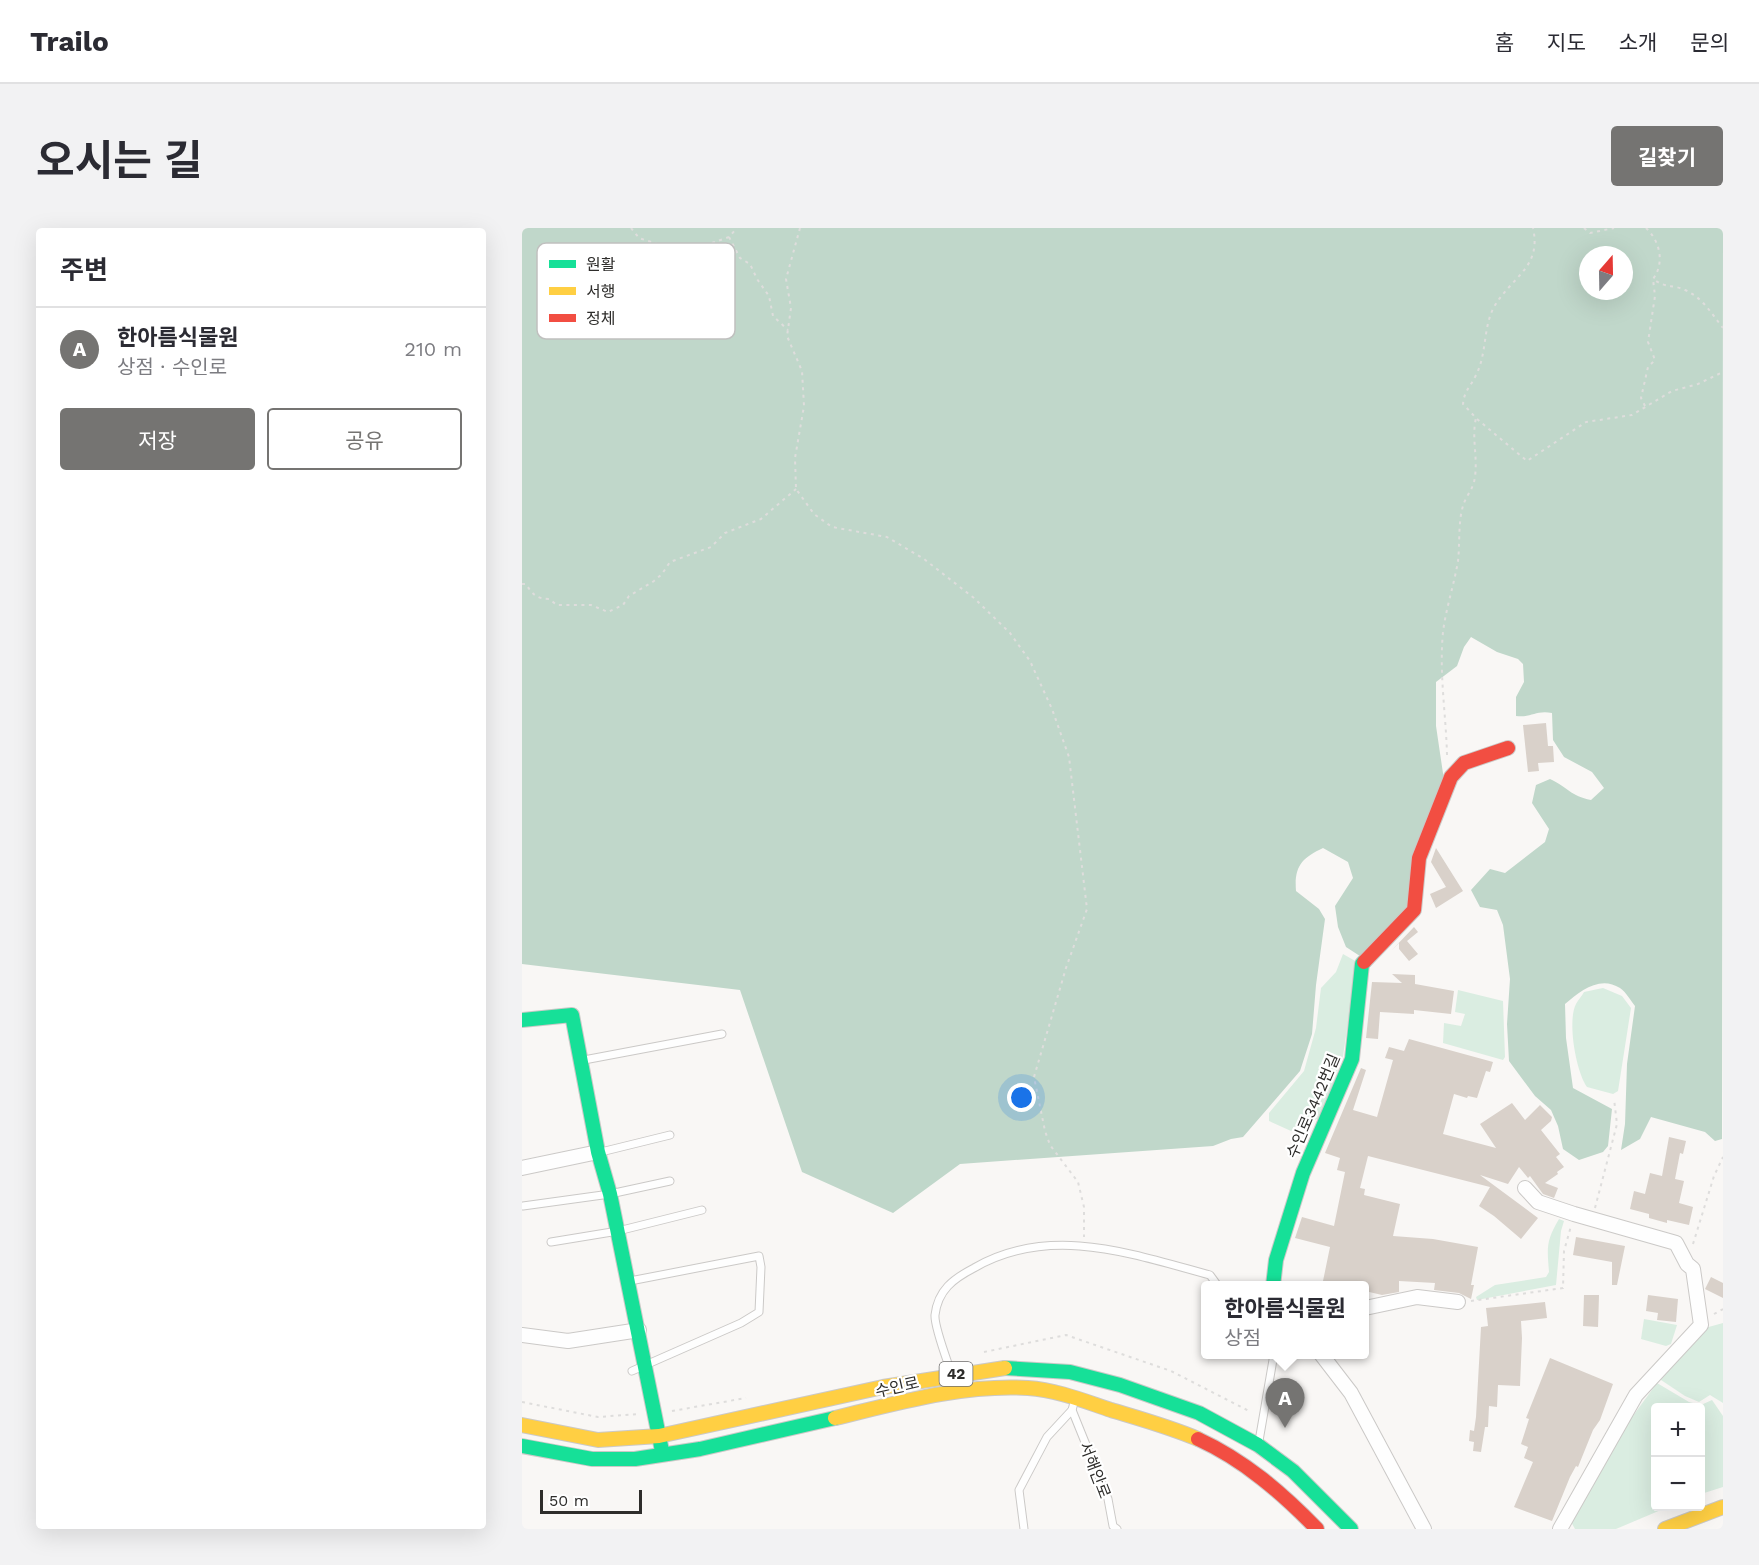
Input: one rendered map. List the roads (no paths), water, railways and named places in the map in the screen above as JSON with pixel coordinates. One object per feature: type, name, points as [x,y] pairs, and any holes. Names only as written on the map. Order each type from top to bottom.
[{"type":"main road","name":"수인로3442번길","points":[[1274,1281],[1276,1260],[1303,1173],[1352,1059],[1362,964],[1414,910],[1419,858],[1451,777],[1464,763],[1508,748]]},
{"type":"main road","points":[[522,1020],[572,1015],[598,1152],[610,1194],[639,1330],[662,1457]]},
{"type":"main road","name":"수인로","points":[[522,1425],[598,1440],[659,1436],[884,1387],[952,1375],[1006,1368],[1070,1372],[1120,1385],[1198,1413],[1258,1444],[1293,1472],[1351,1529]]},
{"type":"main road","name":"수인로","points":[[522,1446],[603,1460],[662,1457],[927,1396],[1027,1388],[1074,1403],[1109,1409],[1164,1424],[1223,1451],[1261,1475],[1299,1509],[1317,1529]]},
{"type":"main road","points":[[1665,1529],[1723,1508]]},
{"type":"street","points":[[522,1168],[598,1152]]},
{"type":"street","points":[[1525,1188],[1538,1202],[1676,1243],[1687,1264],[1693,1269],[1701,1325],[1636,1395],[1560,1529]]},
{"type":"street","points":[[1369,1307],[1417,1297],[1458,1302]]},
{"type":"street","points":[[522,1335],[568,1341],[639,1330]]},
{"type":"street","points":[[1325,1359],[1352,1393],[1424,1529]]},
{"type":"lane","points":[[581,1060],[722,1034]]},
{"type":"lane","points":[[598,1152],[670,1135]]},
{"type":"lane","points":[[523,1206],[610,1194],[670,1181]]},
{"type":"lane","points":[[551,1242],[618,1231],[702,1210]]},
{"type":"lane","points":[[952,1375],[935,1318],[939,1297],[951,1280],[986,1260],[1023,1247],[1084,1245],[1128,1253],[1210,1275],[1214,1281]]},
{"type":"lane","points":[[628,1281],[759,1256],[761,1267],[759,1312],[741,1323],[632,1371]]},
{"type":"lane","points":[[1258,1444],[1273,1359]]},
{"type":"lane","points":[[1024,1529],[1018,1490],[1047,1437],[1074,1403]]},
{"type":"lane","name":"서해안로","points":[[1074,1403],[1108,1499],[1113,1527],[1117,1529]]},
{"type":"place","name":"한아름식물원","points":[[1285,1428]]}]
